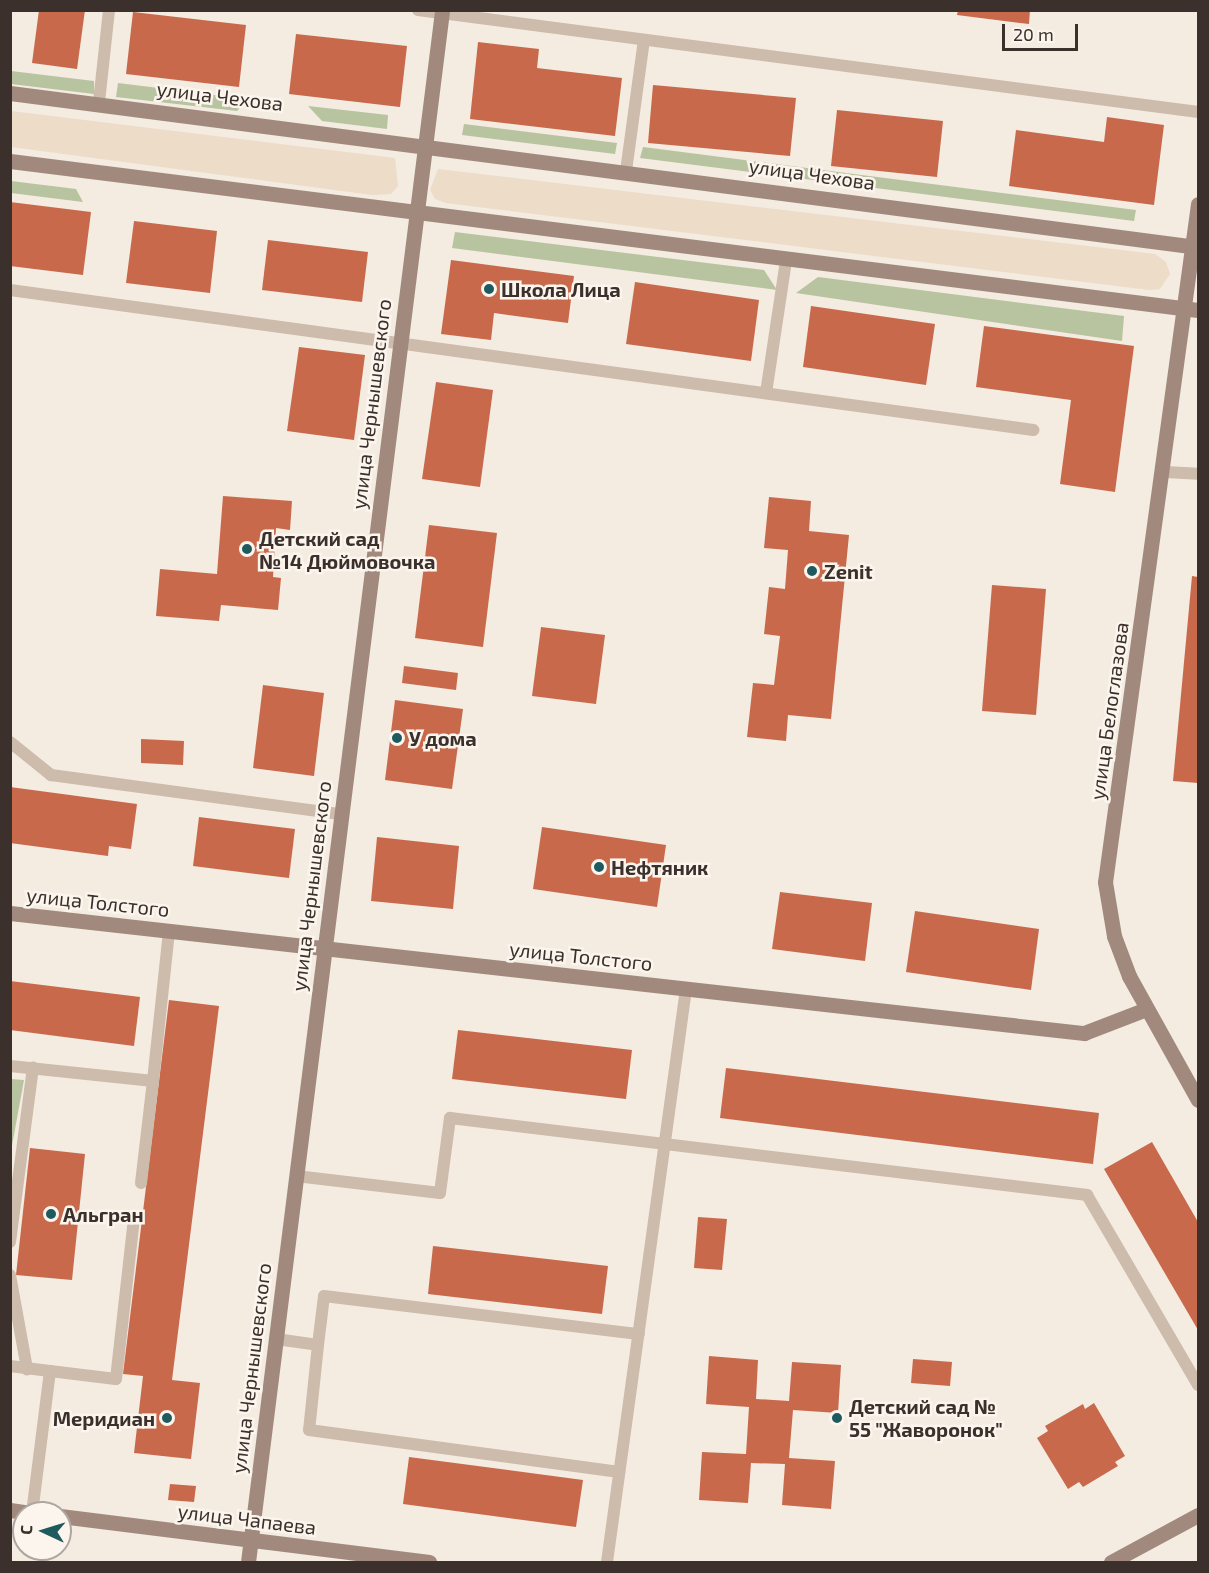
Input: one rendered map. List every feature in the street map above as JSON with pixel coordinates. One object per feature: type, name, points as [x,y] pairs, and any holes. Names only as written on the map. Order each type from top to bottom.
[{"type":"street","points":[[416,215],[442,12]]},
{"type":"street","name":"улица Чехова","points":[[10,93],[99,102],[424,144],[1196,247]]},
{"type":"street","points":[[10,161],[416,215],[1191,310],[1198,204]]},
{"type":"street","name":"улица Чернышевского","points":[[248,1563],[416,215]]},
{"type":"street","name":"улица Белоглазова","points":[[1191,310],[1165,472],[1106,882],[1114,936],[1144,1010],[1198,1100]]},
{"type":"street","name":"улица Толстого","points":[[10,913],[1084,1033],[1144,1010]]},
{"type":"street","points":[[1111,1563],[1198,1515]]},
{"type":"street","name":"улица Чапаева","points":[[72,1518],[429,1563]]},
{"type":"lane","points":[[99,102],[109,10]]},
{"type":"lane","points":[[418,10],[1198,112]]},
{"type":"lane","points":[[626,171],[644,39]]},
{"type":"lane","points":[[766,393],[786,260]]},
{"type":"lane","points":[[10,290],[1033,429]]},
{"type":"lane","points":[[1165,472],[1198,474]]},
{"type":"lane","points":[[10,742],[51,775],[340,814]]},
{"type":"lane","points":[[141,1183],[169,931]]},
{"type":"lane","points":[[607,1563],[686,989]]},
{"type":"lane","points":[[10,1066],[153,1081]]},
{"type":"lane","points":[[10,1242],[33,1068]]},
{"type":"lane","points":[[296,1176],[440,1193],[450,1118],[1087,1195],[1198,1385]]},
{"type":"lane","points":[[10,1366],[116,1379],[134,1219]]},
{"type":"lane","points":[[10,1275],[27,1369]]},
{"type":"lane","points":[[620,1472],[309,1430],[324,1296],[639,1334]]},
{"type":"lane","points":[[276,1339],[318,1344]]},
{"type":"lane","points":[[34,1501],[50,1371]]},
{"type":"green space","points":[[11,71],[94,81],[94,94],[11,84]]},
{"type":"green space","points":[[118,83],[248,99],[237,111],[116,97]]},
{"type":"green space","points":[[308,106],[388,115],[387,129],[322,121]]},
{"type":"green space","points":[[464,124],[617,143],[615,154],[462,135]]},
{"type":"green space","points":[[643,147],[1136,210],[1134,221],[640,158]]},
{"type":"green space","points":[[11,181],[76,189],[83,202],[11,193]]},
{"type":"green space","points":[[455,232],[764,270],[777,290],[452,248]]},
{"type":"green space","points":[[818,277],[1124,316],[1122,341],[796,293]]},
{"type":"green space","points":[[11,1079],[24,1080],[10,1151]]},
{"type":"shaded area","points":[[11,111],[395,158],[398,186],[391,194],[372,195],[11,147]]},
{"type":"shaded area","points":[[438,169],[1155,254],[1166,262],[1170,274],[1160,289],[1149,290],[446,203],[435,199],[430,190]]},
{"type":"building","points":[[39,10],[85,10],[77,69],[32,63]]},
{"type":"building","points":[[958,10],[1030,10],[1029,24],[957,15]]},
{"type":"building","points":[[133,12],[246,25],[239,87],[126,74]]},
{"type":"building","points":[[296,34],[407,46],[400,107],[289,94]]},
{"type":"building","points":[[478,42],[539,49],[537,68],[622,78],[615,136],[470,119]]},
{"type":"building","points":[[653,85],[796,98],[790,156],[648,143]]},
{"type":"building","points":[[837,110],[943,121],[937,177],[831,166]]},
{"type":"building","points":[[1107,117],[1164,125],[1154,205],[1009,186],[1016,130],[1104,142]]},
{"type":"building","points":[[10,202],[91,212],[83,275],[10,266]]},
{"type":"building","points":[[134,221],[217,231],[210,293],[126,283]]},
{"type":"building","points":[[268,240],[368,252],[362,302],[262,290]]},
{"type":"building","points":[[451,260],[574,276],[568,323],[494,313],[491,340],[441,334]]},
{"type":"building","points":[[635,282],[759,300],[751,361],[626,344]]},
{"type":"building","points":[[811,306],[935,324],[926,385],[803,367]]},
{"type":"building","points":[[984,326],[1134,346],[1115,492],[1060,484],[1071,400],[976,387]]},
{"type":"building","points":[[299,347],[365,355],[354,440],[287,431]]},
{"type":"building","points":[[436,382],[493,390],[480,487],[422,479]]},
{"type":"building","name":"Детский сад №14 Дюймовочка","points":[[223,496],[292,501],[290,530],[276,528],[273,577],[281,578],[278,610],[221,605],[219,621],[156,616],[160,569],[217,574]]},
{"type":"building","points":[[769,497],[811,501],[809,531],[849,535],[831,719],[788,715],[786,741],[747,737],[753,683],[774,685],[780,636],[764,634],[769,587],[785,589],[788,550],[764,548]]},
{"type":"building","points":[[429,525],[497,533],[483,647],[415,638]]},
{"type":"building","points":[[1192,576],[1198,577],[1198,783],[1173,781]]},
{"type":"building","points":[[992,585],[1046,589],[1036,715],[982,711]]},
{"type":"building","points":[[541,627],[605,635],[596,704],[532,696]]},
{"type":"building","points":[[404,666],[458,673],[456,690],[402,683]]},
{"type":"building","points":[[263,685],[324,693],[314,776],[253,768]]},
{"type":"building","points":[[395,700],[463,709],[452,789],[385,780]]},
{"type":"building","points":[[141,739],[184,741],[183,765],[141,763]]},
{"type":"building","points":[[10,787],[137,804],[131,849],[109,846],[108,856],[10,843]]},
{"type":"building","points":[[199,817],[295,829],[289,878],[193,866]]},
{"type":"building","name":"Нефтяник","points":[[542,827],[666,845],[657,907],[533,889]]},
{"type":"building","points":[[377,837],[459,846],[453,909],[371,901]]},
{"type":"building","points":[[780,892],[872,903],[865,961],[772,949]]},
{"type":"building","points":[[915,911],[1039,929],[1031,990],[906,972]]},
{"type":"building","points":[[10,981],[140,997],[134,1046],[10,1030]]},
{"type":"building","points":[[169,1000],[219,1006],[172,1380],[200,1383],[191,1459],[134,1453],[143,1376],[123,1374]]},
{"type":"building","points":[[458,1030],[632,1050],[626,1099],[452,1079]]},
{"type":"building","points":[[726,1068],[1099,1113],[1093,1164],[720,1118]]},
{"type":"building","points":[[1152,1142],[1198,1222],[1198,1330],[1104,1169]]},
{"type":"building","name":"Альгран","points":[[30,1148],[85,1154],[72,1280],[16,1275]]},
{"type":"building","points":[[698,1217],[727,1219],[722,1270],[694,1268]]},
{"type":"building","points":[[433,1246],[608,1266],[602,1314],[428,1294]]},
{"type":"building","points":[[709,1356],[758,1360],[756,1399],[789,1401],[792,1362],[841,1365],[838,1413],[793,1410],[789,1458],[835,1461],[831,1509],[782,1505],[785,1464],[751,1463],[748,1503],[699,1500],[702,1452],[746,1454],[749,1407],[706,1404]]},
{"type":"building","points":[[913,1359],[952,1362],[950,1386],[911,1383]]},
{"type":"building","points":[[1094,1403],[1125,1456],[1115,1462],[1118,1466],[1083,1487],[1079,1482],[1068,1489],[1037,1438],[1048,1431],[1045,1426],[1083,1404],[1085,1409]]},
{"type":"building","points":[[409,1457],[583,1480],[576,1527],[403,1504]]},
{"type":"building","points":[[170,1484],[196,1486],[194,1502],[168,1500]]},
{"type":"place","name":"Школа Лица","points":[[489,289]]},
{"type":"place","name":"Детский сад №14 Дюймовочка","points":[[247,549]]},
{"type":"place","name":"Zenit","points":[[812,571]]},
{"type":"place","name":"У дома","points":[[397,738]]},
{"type":"place","name":"Нефтяник","points":[[599,867]]},
{"type":"place","name":"Альгран","points":[[51,1214]]},
{"type":"place","name":"Меридиан","points":[[167,1418]]},
{"type":"place","name":"Детский сад № 55 \"Жаворонок\"","points":[[837,1418]]}]
